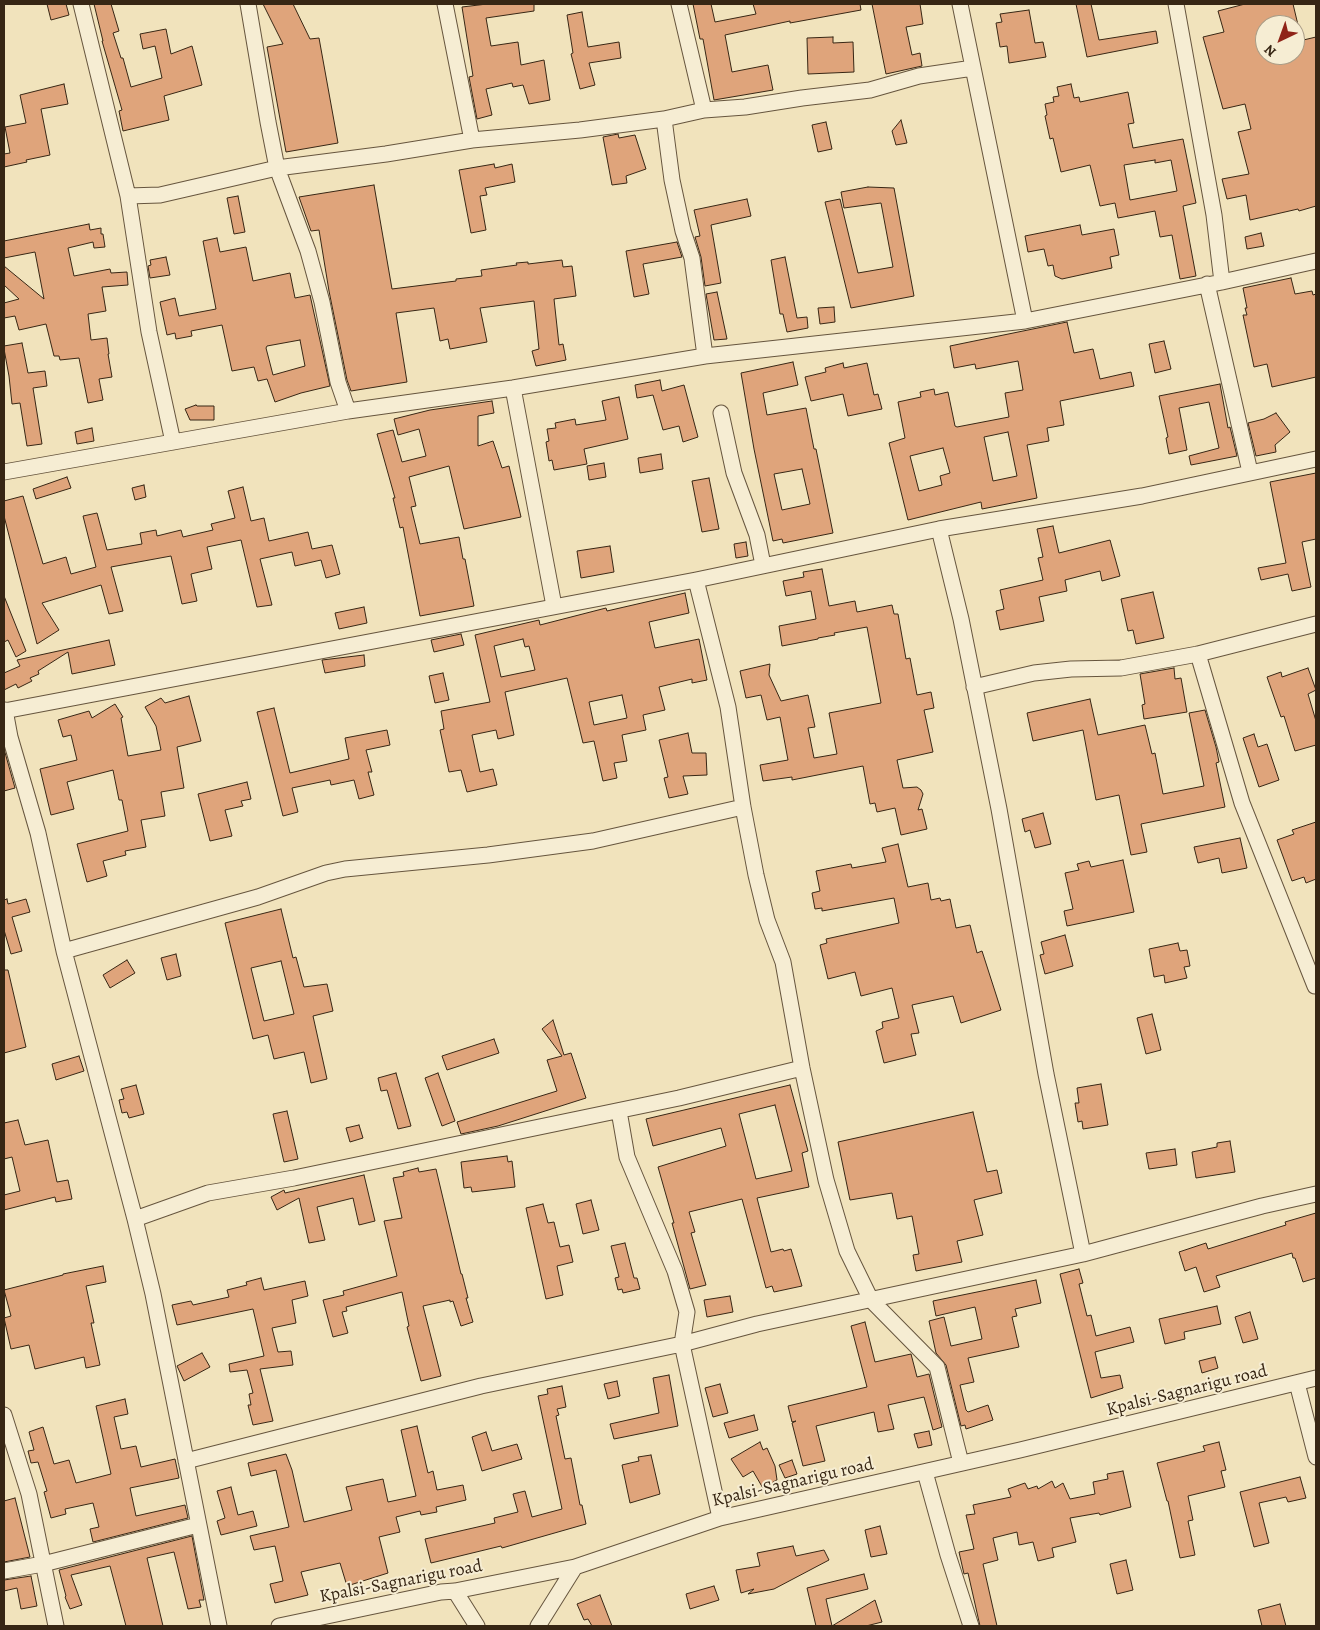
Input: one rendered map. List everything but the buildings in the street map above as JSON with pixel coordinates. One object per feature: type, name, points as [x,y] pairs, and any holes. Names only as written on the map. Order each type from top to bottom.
[{"type":"street","points":[[81,4],[128,196],[149,332],[173,442]]},
{"type":"street","points":[[248,4],[277,168],[308,251],[322,302],[338,382],[348,411]]},
{"type":"street","points":[[445,4],[472,140]]},
{"type":"street","points":[[679,4],[704,110]]},
{"type":"street","points":[[960,4],[1025,321]]},
{"type":"street","points":[[1178,4],[1212,206],[1215,283],[1250,472]]},
{"type":"street","points":[[128,196],[160,195],[277,168],[386,154],[472,140],[580,130],[664,119],[704,110],[745,107],[870,90],[919,76],[973,68]]},
{"type":"street","points":[[664,119],[672,180],[683,231],[692,258],[705,356]]},
{"type":"street","points":[[4,472],[348,411],[512,388],[705,356],[1025,321],[1316,261]]},
{"type":"street","points":[[512,388],[554,606]]},
{"type":"street","points":[[721,413],[734,473],[757,535],[763,565]]},
{"type":"street","points":[[219,1626],[153,1294],[64,951],[38,833],[10,737],[5,710],[696,580],[939,529],[1142,496],[1250,472],[1292,466],[1316,459]]},
{"type":"street","points":[[939,529],[961,619],[999,810],[1046,1074],[1083,1254]]},
{"type":"street","points":[[696,580],[728,707],[743,808],[756,875],[765,912],[783,962],[802,1068],[826,1180],[847,1251],[870,1300],[936,1367],[961,1464]]},
{"type":"street","points":[[974,687],[1034,673],[1071,669],[1121,668],[1198,654],[1316,624]]},
{"type":"street","points":[[1198,654],[1242,802],[1316,988]]},
{"type":"street","points":[[64,951],[258,897],[326,873],[345,869],[488,855],[593,841],[743,808]]},
{"type":"street","points":[[135,1219],[208,1192],[294,1178],[619,1111],[802,1068]]},
{"type":"street","points":[[619,1111],[627,1157],[675,1270],[687,1312],[682,1344],[720,1518]]},
{"type":"street","points":[[186,1461],[481,1386],[682,1344],[757,1324],[1083,1254],[1262,1206],[1316,1194]]},
{"type":"street","name":"Kpalsi-Sagnarigu road","points":[[279,1626],[575,1566],[720,1518],[961,1464],[1316,1378]]},
{"type":"street","points":[[1297,1383],[1316,1457]]},
{"type":"street","points":[[4,1415],[29,1494],[56,1626]]},
{"type":"street","points":[[925,1472],[970,1626]]},
{"type":"street","points":[[4,1571],[43,1564],[198,1525]]},
{"type":"street","points":[[538,1626],[575,1566]]},
{"type":"street","points":[[455,1591],[476,1626]]}]
